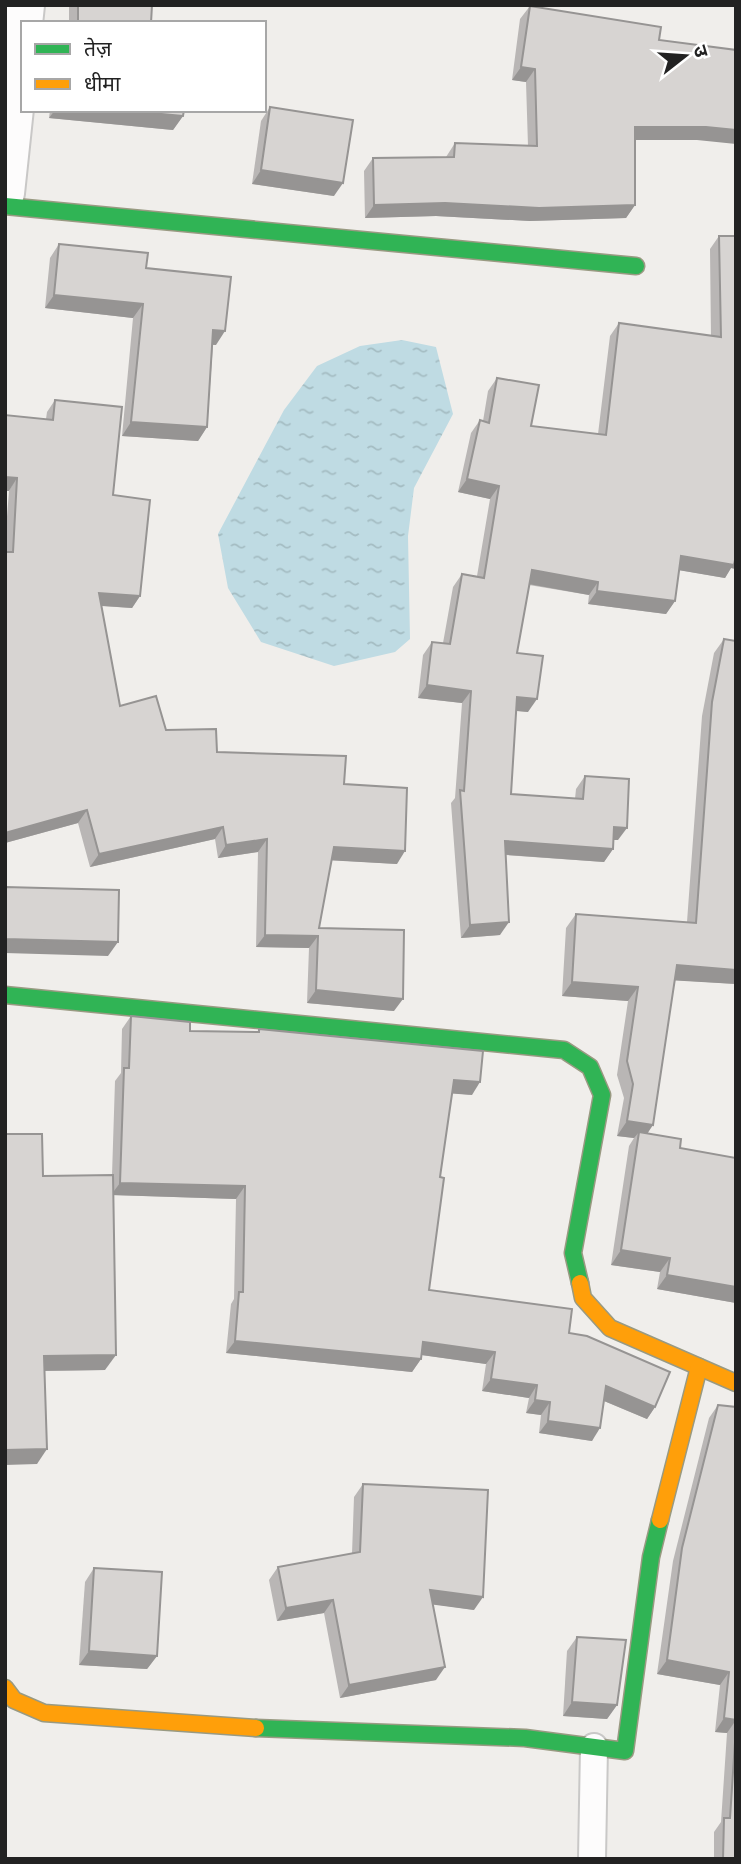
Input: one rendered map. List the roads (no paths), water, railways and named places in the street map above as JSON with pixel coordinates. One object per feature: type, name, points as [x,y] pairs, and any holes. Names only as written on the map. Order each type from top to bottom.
[{"type":"street","points":[[5,193],[21,35]]},
{"type":"street","points":[[5,206],[636,266]]},
{"type":"street","points":[[5,995],[564,1050],[590,1067],[602,1095],[573,1253],[583,1298],[610,1328],[736,1383]]},
{"type":"street","points":[[5,1688],[14,1700],[44,1713],[195,1726],[525,1738],[625,1751],[651,1557],[699,1367]]},
{"type":"lane","points":[[592,1859],[594,1747]]},
{"type":"water","points":[[402,340],[436,347],[453,414],[414,488],[408,536],[410,639],[395,652],[334,666],[261,642],[228,588],[218,534],[284,410],[317,366],[360,346]]}]
